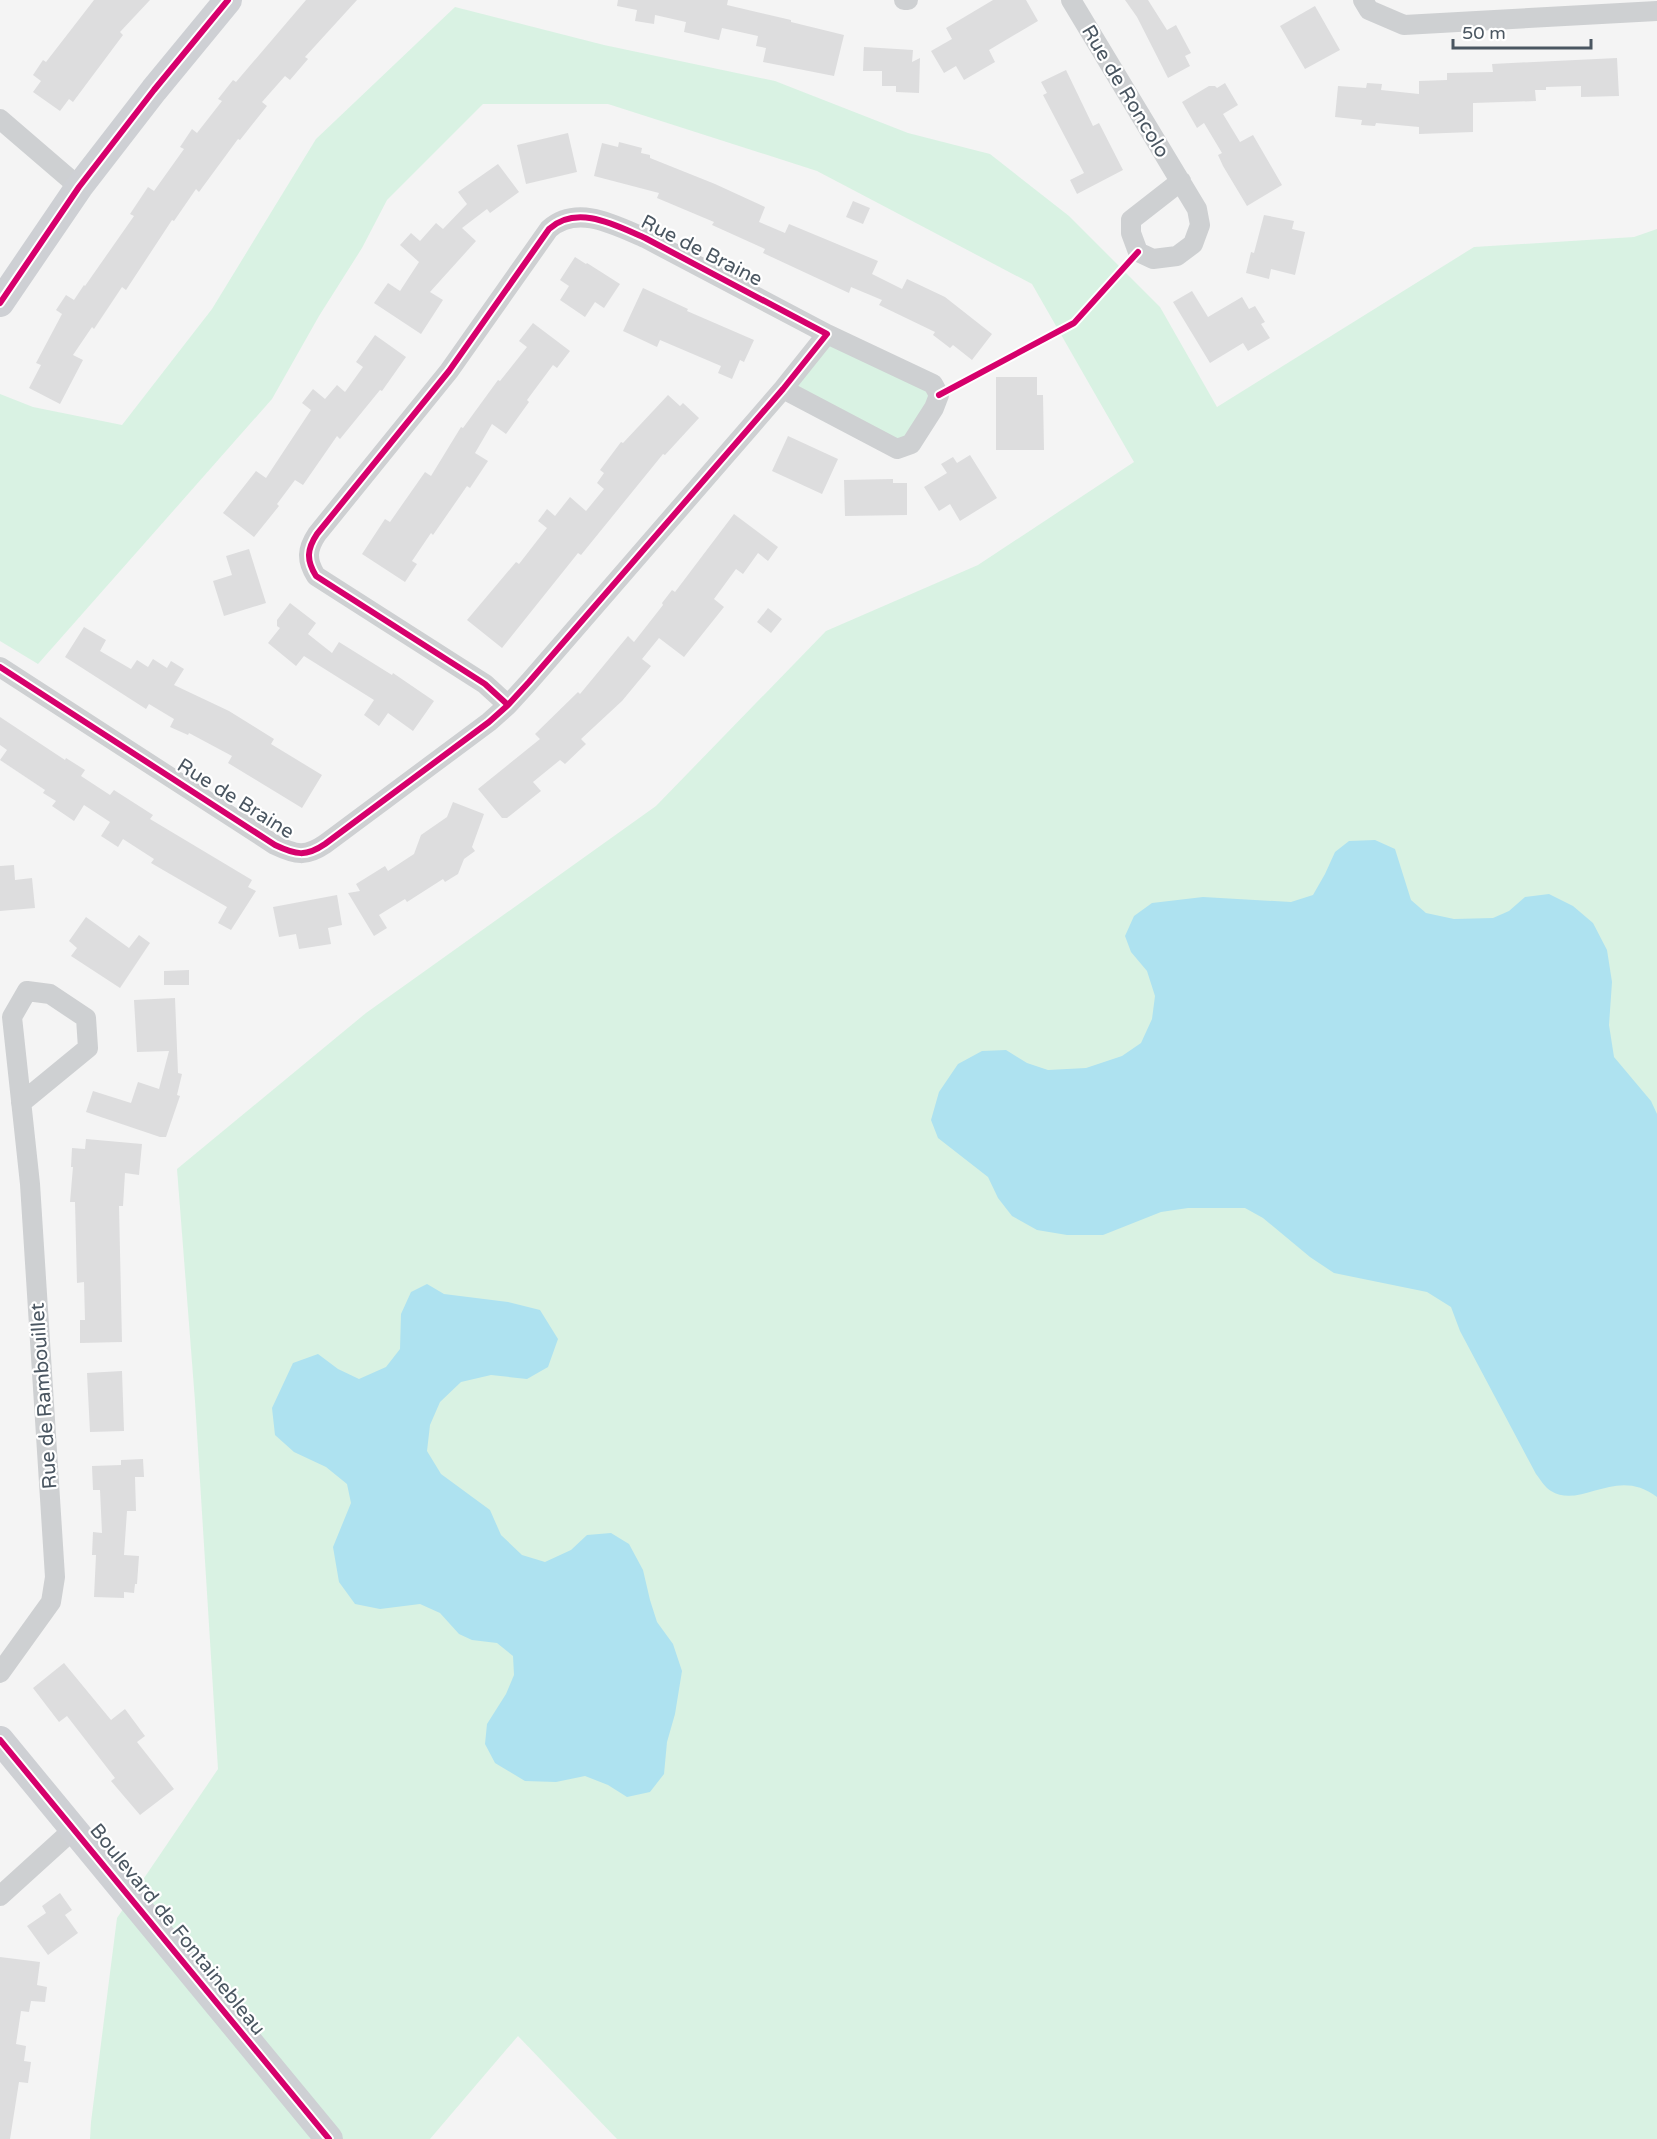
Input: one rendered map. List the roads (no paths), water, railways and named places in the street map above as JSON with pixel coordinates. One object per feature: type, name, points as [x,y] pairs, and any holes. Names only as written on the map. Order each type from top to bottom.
[{"type":"street","points":[[0,303],[45,233],[79,186],[153,90],[228,0]]},
{"type":"street","name":"Rue de Roncolo","points":[[1071,0],[1181,181]]},
{"type":"street","points":[[1363,0],[1369,10],[1404,25],[1657,11]]},
{"type":"street","points":[[0,119],[79,186]]},
{"type":"street","name":"Rue de Braine","points":[[508,705],[485,684],[316,576],[308,559],[311,542],[449,371],[549,229],[557,222],[582,216],[617,226],[645,238],[827,334],[933,384],[939,395],[934,408],[911,444],[897,449],[783,389]]},
{"type":"street","name":"Rue de Braine","points":[[0,667],[275,845],[297,853],[314,851],[489,722],[508,705],[783,389],[827,334]]},
{"type":"street","name":"Rue de Rambouillet","points":[[0,1673],[51,1602],[55,1577],[30,1184],[21,1103],[12,1017],[27,992],[50,994],[86,1018],[88,1048],[21,1103]]},
{"type":"street","name":"Boulevard de Fontainebleau","points":[[0,1740],[330,2139]]},
{"type":"street","points":[[0,1896],[75,1828]]},
{"type":"water","points":[[1375,840],[1395,849],[1411,900],[1426,913],[1454,919],[1493,918],[1509,911],[1525,897],[1549,894],[1573,906],[1593,923],[1607,950],[1612,982],[1609,1025],[1614,1057],[1651,1101],[1657,1114],[1657,1497],[1642,1488],[1627,1485],[1574,1495],[1562,1495],[1547,1488],[1536,1474],[1460,1331],[1451,1307],[1427,1292],[1334,1273],[1310,1257],[1263,1218],[1245,1208],[1188,1208],[1161,1212],[1103,1235],[1067,1235],[1037,1230],[1012,1216],[998,1198],[988,1177],[938,1138],[931,1120],[939,1092],[958,1064],[982,1051],[1006,1050],[1027,1063],[1048,1070],[1086,1068],[1122,1056],[1141,1043],[1152,1019],[1155,996],[1147,971],[1131,952],[1125,936],[1134,916],[1152,903],[1203,897],[1291,902],[1313,895],[1335,852],[1349,841]]},
{"type":"water","points":[[427,1284],[444,1294],[508,1302],[540,1310],[558,1339],[548,1367],[527,1379],[491,1375],[461,1382],[440,1402],[430,1425],[427,1451],[441,1474],[490,1510],[501,1535],[522,1555],[545,1562],[571,1550],[587,1535],[611,1533],[629,1544],[643,1570],[657,1622],[673,1644],[682,1671],[675,1714],[667,1742],[664,1774],[650,1792],[627,1797],[608,1785],[585,1776],[556,1782],[525,1781],[495,1763],[485,1744],[487,1724],[506,1694],[514,1675],[513,1656],[497,1643],[472,1640],[459,1634],[440,1613],[420,1604],[380,1609],[355,1604],[339,1582],[333,1547],[351,1503],[347,1484],[326,1467],[294,1452],[275,1435],[272,1408],[293,1363],[318,1354],[338,1369],[359,1379],[386,1367],[400,1349],[401,1314],[411,1292]]}]
